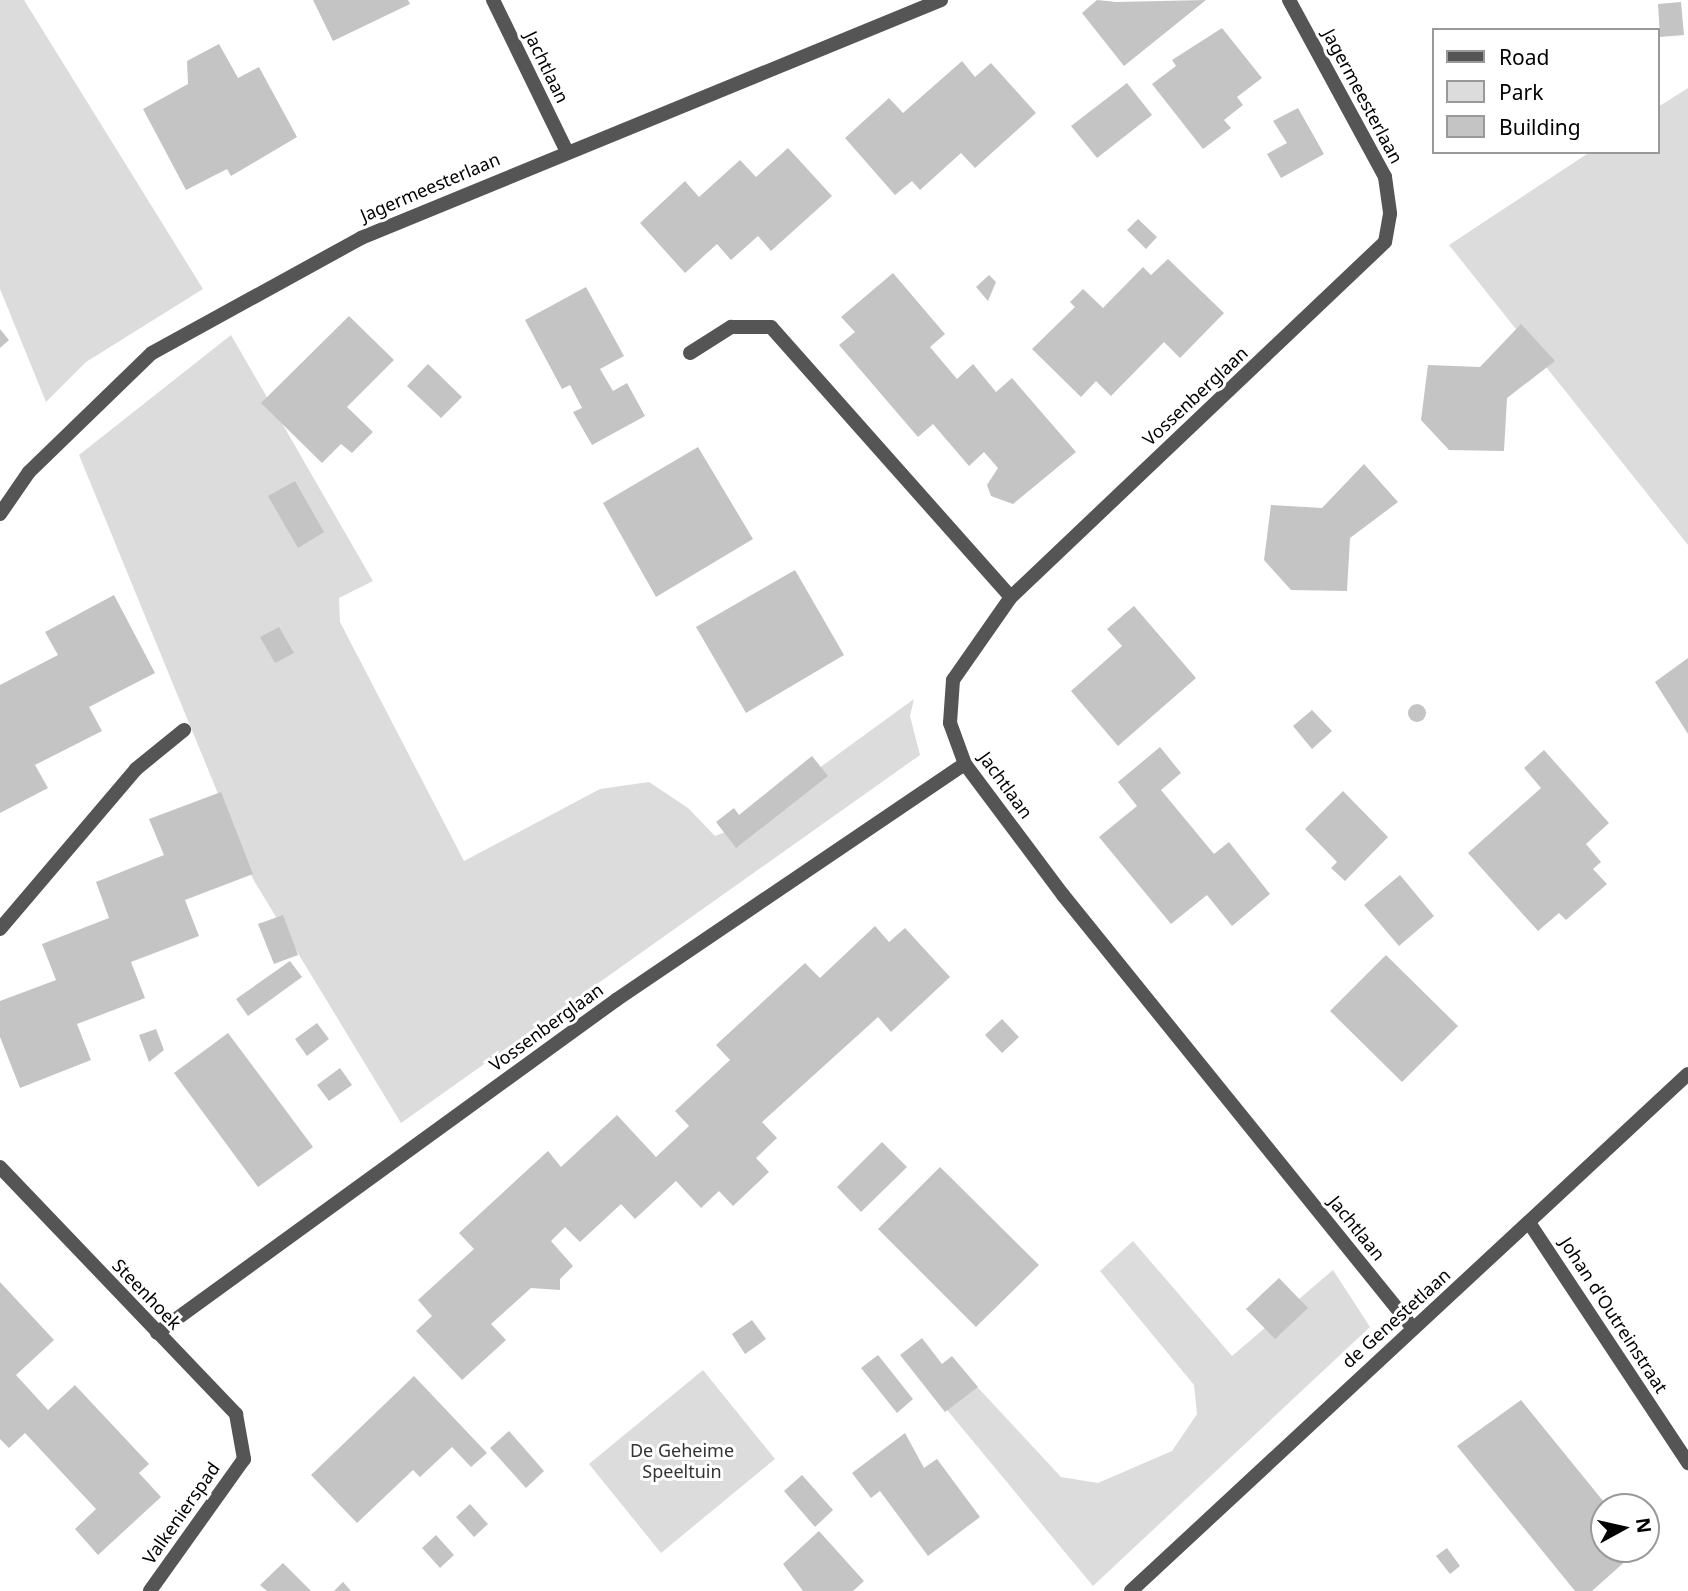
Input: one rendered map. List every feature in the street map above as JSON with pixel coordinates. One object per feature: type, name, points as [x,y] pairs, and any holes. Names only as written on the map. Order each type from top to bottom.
[{"type":"street","name":"Jachtlaan","points":[[493,0],[566,150]]},
{"type":"street","name":"Jagermeesterlaan","points":[[0,514],[29,472],[152,353],[361,238],[566,150],[941,0]]},
{"type":"street","name":"Jagermeesterlaan","points":[[1289,0],[1385,177],[1390,214]]},
{"type":"street","name":"Vossenberglaan","points":[[1011,597],[1385,242],[1390,214]]},
{"type":"street","points":[[690,353],[731,327],[771,327],[1011,597]]},
{"type":"street","name":"Jachtlaan","points":[[1011,597],[953,680],[950,723],[965,764],[1412,1327]]},
{"type":"street","points":[[0,929],[136,769],[184,730]]},
{"type":"street","name":"Vossenberglaan","points":[[157,1333],[616,1000],[965,764]]},
{"type":"street","name":"de Genestetlaan","points":[[1131,1591],[1412,1327],[1531,1224],[1688,1074]]},
{"type":"street","name":"Steenhoek","points":[[0,1167],[236,1415],[244,1459]]},
{"type":"street","name":"Johan d'Outreinstraat","points":[[1531,1224],[1688,1462]]},
{"type":"street","name":"Valkenierspad","points":[[150,1591],[244,1459]]},
{"type":"street","points":[[1147,1576],[1155,1591]]},
{"type":"green space","points":[[0,0],[24,0],[203,289],[86,362],[46,402],[0,289]]},
{"type":"green space","points":[[1688,88],[1688,545],[1449,245],[1587,154],[1660,154],[1660,106]]},
{"type":"green space","points":[[231,335],[373,581],[339,598],[340,622],[464,861],[600,789],[649,782],[688,808],[715,836],[738,827],[914,699],[910,716],[920,755],[401,1123],[253,879],[79,455]]},
{"type":"green space","points":[[1133,1241],[1232,1356],[1333,1270],[1370,1327],[1093,1586],[923,1381],[955,1363],[1061,1477],[1098,1483],[1172,1451],[1197,1414],[1194,1385],[1100,1271]]},
{"type":"green space","name":"De Geheime Speeltuin","points":[[703,1370],[775,1459],[661,1553],[589,1464]]},
{"type":"building","points":[[313,0],[408,0],[410,4],[333,41]]},
{"type":"building","points":[[1097,0],[1206,0],[1124,66],[1082,13]]},
{"type":"building","points":[[1681,2],[1684,35],[1660,37],[1658,4]]},
{"type":"building","points":[[1222,28],[1262,78],[1237,97],[1243,105],[1224,120],[1231,128],[1203,149],[1152,84],[1176,66],[1172,60]]},
{"type":"building","points":[[219,44],[238,78],[259,67],[297,137],[231,176],[227,169],[186,190],[143,109],[188,84],[187,61]]},
{"type":"building","points":[[962,61],[975,77],[991,63],[1036,113],[975,168],[961,153],[920,190],[912,181],[895,195],[845,138],[889,98],[903,113]]},
{"type":"building","points":[[1127,83],[1152,115],[1097,158],[1071,126]]},
{"type":"building","points":[[1298,108],[1324,154],[1281,178],[1267,154],[1287,143],[1273,121]]},
{"type":"building","points":[[788,148],[832,196],[771,251],[758,236],[731,260],[717,244],[685,273],[640,223],[685,181],[699,197],[740,160],[756,177]]},
{"type":"building","points":[[1138,219],[1157,237],[1146,249],[1127,230]]},
{"type":"building","points":[[1168,259],[1224,313],[1180,358],[1164,342],[1111,396],[1096,381],[1081,397],[1032,349],[1075,307],[1070,302],[1083,289],[1103,308],[1143,267],[1151,275]]},
{"type":"building","points":[[893,273],[945,334],[930,347],[957,379],[973,364],[996,392],[1012,378],[1076,452],[1013,504],[991,496],[987,485],[998,468],[984,452],[969,466],[933,424],[918,437],[839,345],[855,332],[841,317]]},
{"type":"building","points":[[989,275],[996,282],[988,301],[976,287]]},
{"type":"building","points":[[586,287],[624,356],[600,369],[613,391],[627,383],[645,416],[592,445],[573,412],[582,408],[570,385],[562,389],[525,320]]},
{"type":"building","points":[[349,316],[394,360],[347,407],[373,432],[352,453],[341,444],[322,463],[261,403]]},
{"type":"building","points":[[1521,324],[1555,361],[1507,398],[1504,451],[1449,450],[1421,420],[1428,365],[1480,367]]},
{"type":"building","points":[[0,329],[9,340],[0,348]]},
{"type":"building","points":[[428,364],[462,397],[441,418],[407,386]]},
{"type":"building","points":[[698,447],[753,539],[656,597],[603,503]]},
{"type":"building","points":[[1364,464],[1398,502],[1350,538],[1347,591],[1291,590],[1264,560],[1271,505],[1322,508]]},
{"type":"building","points":[[295,481],[324,532],[298,548],[268,496]]},
{"type":"building","points":[[795,570],[844,655],[746,713],[696,627]]},
{"type":"building","points":[[114,595],[155,673],[89,707],[102,731],[35,765],[48,788],[0,813],[0,685],[58,655],[45,632]]},
{"type":"building","points":[[1134,606],[1196,678],[1118,746],[1071,691],[1122,646],[1107,629]]},
{"type":"building","points":[[279,627],[294,653],[275,663],[260,637]]},
{"type":"building","points":[[1688,658],[1688,734],[1655,682]]},
{"type":"building","points":[[1413,704],[1421,704],[1426,713],[1424,720],[1413,722],[1408,717],[1408,709]]},
{"type":"building","points":[[1312,710],[1332,731],[1312,749],[1293,726]]},
{"type":"building","points":[[1160,747],[1181,773],[1161,790],[1214,854],[1229,842],[1270,894],[1232,926],[1207,895],[1171,924],[1099,837],[1137,806],[1118,782]]},
{"type":"building","points":[[1544,750],[1609,823],[1586,844],[1601,862],[1593,869],[1607,884],[1566,920],[1559,913],[1538,931],[1468,853],[1541,788],[1524,768]]},
{"type":"building","points":[[812,756],[828,776],[736,848],[716,822],[734,808],[739,815]]},
{"type":"building","points":[[1343,791],[1388,837],[1345,881],[1331,868],[1337,862],[1305,829]]},
{"type":"building","points":[[221,792],[253,874],[185,900],[199,936],[131,962],[145,998],[77,1024],[91,1060],[20,1088],[0,1037],[0,1001],[56,980],[42,944],[109,918],[96,882],[164,855],[149,819]]},
{"type":"building","points":[[1400,875],[1434,916],[1399,946],[1364,905]]},
{"type":"building","points":[[283,915],[298,955],[274,964],[258,924]]},
{"type":"building","points":[[875,926],[889,942],[905,928],[950,977],[891,1032],[878,1017],[762,1122],[777,1138],[756,1158],[769,1172],[733,1206],[719,1191],[701,1208],[676,1181],[635,1219],[621,1204],[580,1242],[565,1227],[551,1241],[573,1266],[560,1279],[560,1290],[531,1288],[491,1324],[506,1340],[462,1380],[416,1331],[432,1316],[418,1300],[474,1249],[459,1233],[548,1151],[561,1167],[617,1115],[656,1157],[689,1126],[675,1111],[730,1060],[716,1045],[805,963],[820,978]]},
{"type":"building","points":[[1386,955],[1458,1026],[1402,1082],[1330,1011]]},
{"type":"building","points":[[290,961],[302,977],[248,1016],[236,999]]},
{"type":"building","points":[[1002,1019],[1019,1037],[1002,1053],[985,1035]]},
{"type":"building","points":[[317,1023],[329,1039],[307,1056],[295,1039]]},
{"type":"building","points":[[156,1029],[164,1050],[149,1062],[139,1035]]},
{"type":"building","points":[[228,1033],[313,1147],[258,1187],[174,1073]]},
{"type":"building","points":[[340,1068],[352,1085],[329,1101],[317,1085]]},
{"type":"building","points":[[882,1142],[907,1167],[861,1212],[837,1187]]},
{"type":"building","points":[[940,1167],[1039,1265],[976,1327],[878,1229]]},
{"type":"building","points":[[1279,1278],[1308,1308],[1275,1339],[1246,1309]]},
{"type":"building","points":[[0,1282],[54,1340],[16,1375],[48,1410],[75,1385],[149,1464],[139,1473],[161,1497],[98,1555],[75,1529],[96,1509],[25,1433],[9,1448],[0,1439]]},
{"type":"building","points":[[752,1320],[766,1339],[745,1354],[732,1334]]},
{"type":"building","points":[[922,1338],[942,1364],[952,1356],[978,1387],[945,1412],[900,1355]]},
{"type":"building","points":[[878,1355],[913,1399],[897,1413],[861,1368]]},
{"type":"building","points":[[414,1376],[487,1453],[471,1467],[452,1447],[420,1477],[413,1470],[357,1523],[311,1475]]},
{"type":"building","points":[[1521,1400],[1597,1493],[1590,1493],[1590,1563],[1623,1563],[1592,1591],[1575,1591],[1457,1446]]},
{"type":"building","points":[[509,1431],[544,1471],[526,1488],[490,1448]]},
{"type":"building","points":[[905,1433],[924,1468],[937,1459],[980,1517],[928,1556],[880,1491],[871,1498],[852,1473]]},
{"type":"building","points":[[802,1475],[833,1510],[815,1527],[784,1491]]},
{"type":"building","points":[[470,1504],[488,1524],[474,1537],[456,1517]]},
{"type":"building","points":[[819,1531],[864,1581],[853,1591],[803,1591],[783,1564]]},
{"type":"building","points":[[436,1535],[454,1555],[440,1568],[422,1548]]},
{"type":"building","points":[[1447,1548],[1460,1566],[1450,1574],[1436,1556]]},
{"type":"building","points":[[283,1563],[311,1591],[267,1591],[260,1585]]},
{"type":"building","points":[[343,1582],[351,1591],[334,1591]]}]
